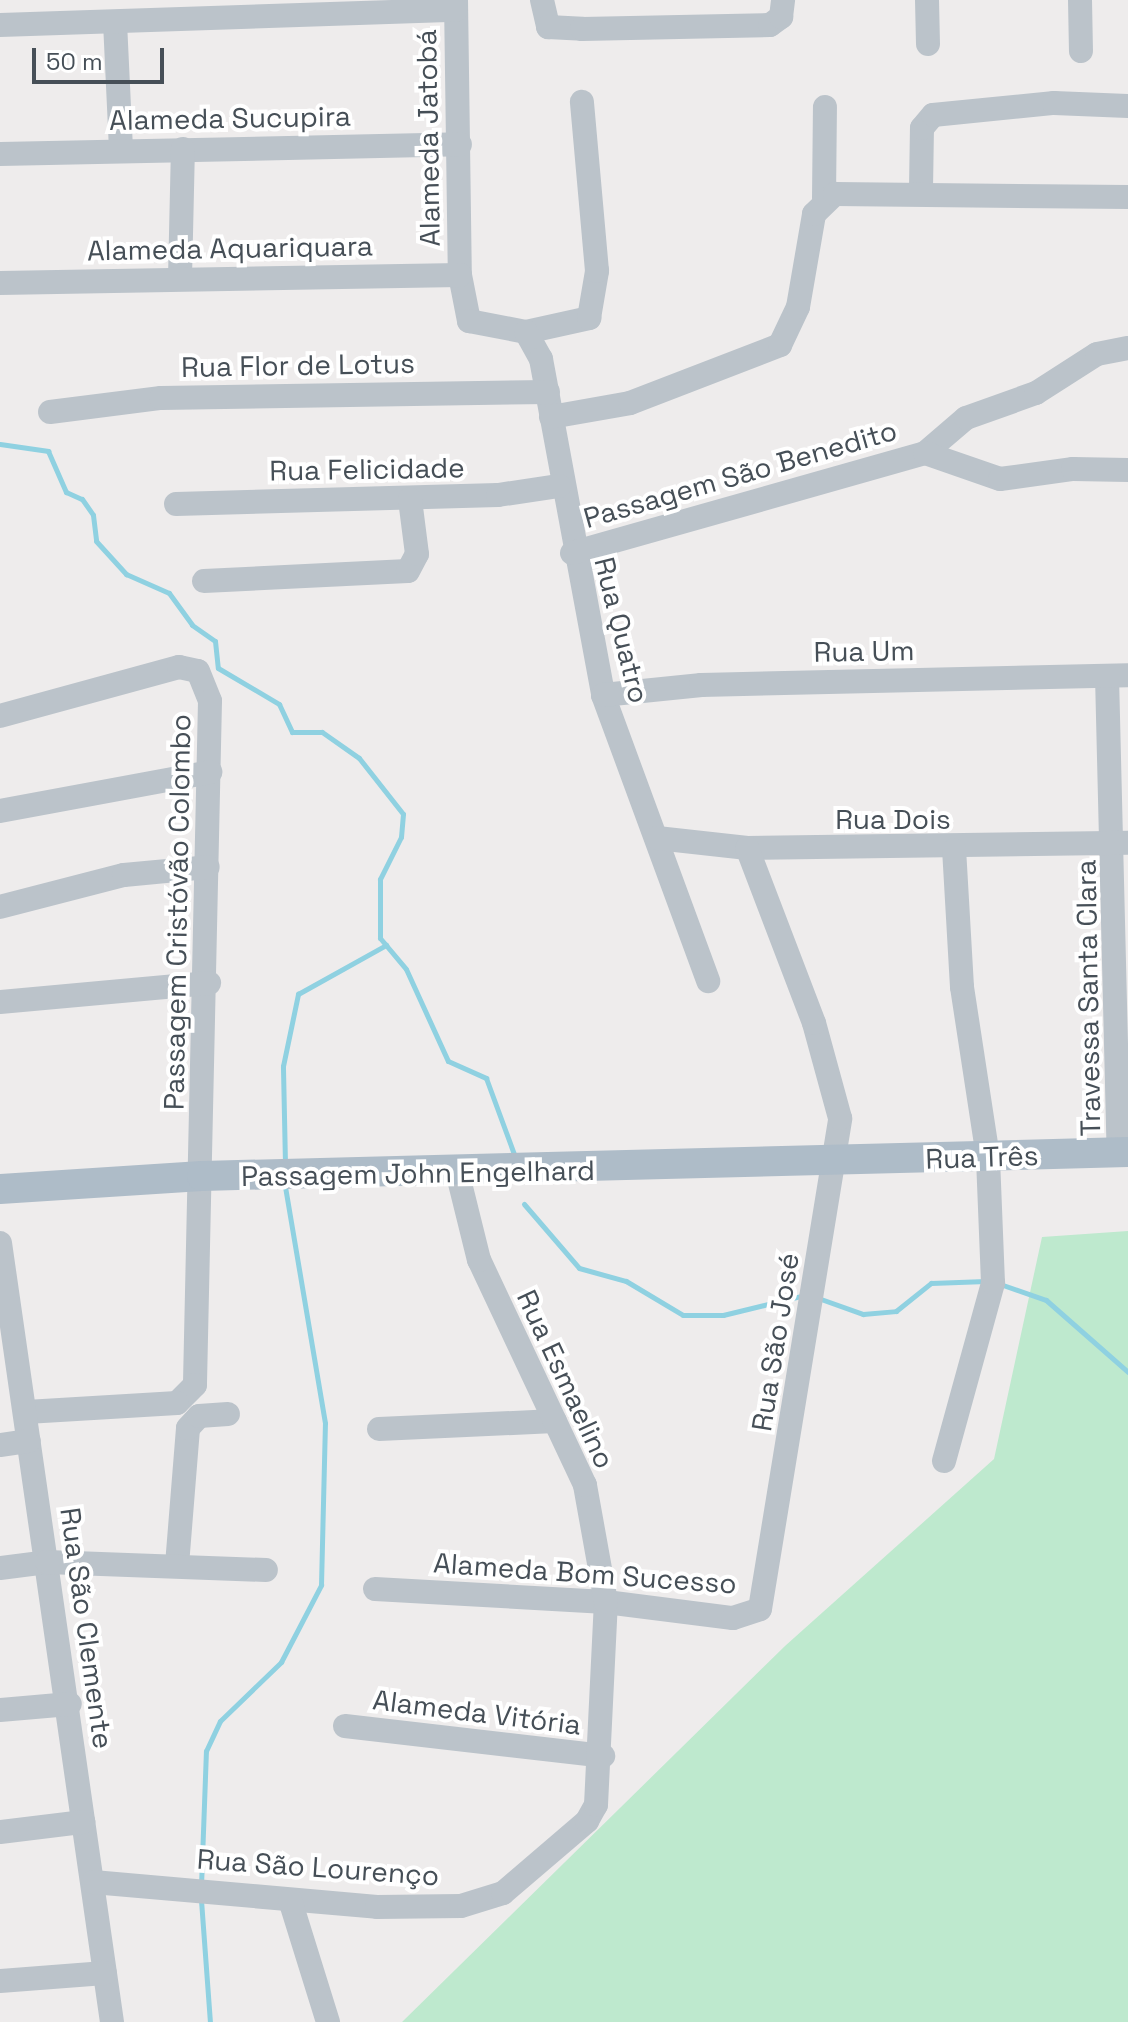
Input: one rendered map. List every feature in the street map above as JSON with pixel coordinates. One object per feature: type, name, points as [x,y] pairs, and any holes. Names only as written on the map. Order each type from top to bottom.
[{"type":"main road","name":"Rua Três","points":[[836,1161],[1124,1152]]},
{"type":"main road","name":"Passagem John Engelhard","points":[[0,1189],[202,1176],[458,1175],[836,1161]]},
{"type":"street","points":[[542,0],[543,23],[553,28],[755,26],[777,23],[783,0]]},
{"type":"street","points":[[927,0],[928,44]]},
{"type":"street","points":[[1080,0],[1081,51]]},
{"type":"street","points":[[0,25],[115,22],[179,9],[456,5]]},
{"type":"street","name":"Alameda Jatobá","points":[[456,5],[460,275],[469,321],[526,332]]},
{"type":"street","points":[[115,22],[121,150]]},
{"type":"street","points":[[526,332],[583,323],[595,298],[582,102]]},
{"type":"street","points":[[921,190],[922,128],[933,115],[1054,103],[1128,106]]},
{"type":"street","points":[[551,417],[630,403],[780,345],[798,307],[814,214],[824,198],[825,107]]},
{"type":"street","name":"Alameda Sucupira","points":[[0,154],[460,144]]},
{"type":"street","points":[[180,278],[183,149]]},
{"type":"street","points":[[824,198],[921,190],[1128,197]]},
{"type":"street","name":"Alameda Aquariquara","points":[[0,283],[460,275]]},
{"type":"street","name":"Rua Quatro","points":[[526,332],[548,392],[559,486],[603,695],[708,981]]},
{"type":"street","name":"Passagem São Benedito","points":[[572,553],[925,453],[966,418],[1036,393],[1097,354],[1128,348]]},
{"type":"street","name":"Rua Flor de Lotus","points":[[50,412],[161,398],[548,392]]},
{"type":"street","name":"Passagem São Benedito","points":[[925,453],[973,476],[1000,479],[1073,469],[1128,470]]},
{"type":"street","name":"Rua Felicidade","points":[[176,504],[410,499],[559,486]]},
{"type":"street","points":[[204,581],[408,571],[417,554],[410,499]]},
{"type":"street","name":"Passagem Cristóvão Colombo","points":[[0,716],[179,667],[198,671],[208,687],[209,983],[199,1356],[186,1399],[26,1412]]},
{"type":"street","name":"Rua Um","points":[[603,695],[701,685],[1118,675]]},
{"type":"street","name":"Travessa Santa Clara","points":[[1118,675],[1124,1152]]},
{"type":"street","points":[[0,811],[210,772]]},
{"type":"street","name":"Rua Dois","points":[[657,838],[747,848],[954,850],[1122,844]]},
{"type":"street","name":"Rua São José","points":[[747,848],[839,1097],[836,1161],[776,1534]]},
{"type":"street","points":[[944,1461],[993,1283],[988,1157],[962,987],[954,850]]},
{"type":"street","points":[[0,907],[124,875],[208,867]]},
{"type":"street","points":[[0,1002],[209,983]]},
{"type":"street","name":"Rua Esmaelino","points":[[458,1175],[479,1260],[585,1485],[606,1602],[603,1756]]},
{"type":"street","name":"Rua São Clemente","points":[[0,1243],[7,1318],[26,1412],[70,1704],[83,1822],[112,2022]]},
{"type":"street","points":[[177,1565],[188,1428],[199,1416],[228,1414]]},
{"type":"street","points":[[379,1429],[555,1421]]},
{"type":"street","points":[[0,1445],[29,1441]]},
{"type":"street","name":"Alameda Bom Sucesso","points":[[375,1589],[606,1602],[749,1615],[765,1597],[776,1534]]},
{"type":"street","points":[[0,1568],[47,1562],[266,1570]]},
{"type":"street","points":[[0,1710],[70,1704]]},
{"type":"street","name":"Alameda Vitória","points":[[345,1726],[603,1756]]},
{"type":"street","name":"Rua São Lourenço","points":[[93,1882],[290,1900],[461,1906],[503,1893],[587,1821],[603,1756]]},
{"type":"street","points":[[0,1832],[83,1822]]},
{"type":"street","points":[[290,1900],[328,2022]]},
{"type":"street","points":[[0,1981],[105,1973]]},
{"type":"green space","points":[[1128,1231],[1128,2022],[402,2022],[785,1646],[994,1459],[1042,1237]]},
{"type":"waterway","points":[[0,444],[48,451],[66,492],[82,499],[93,515],[96,541],[126,574],[169,593],[192,625],[215,641],[218,668],[279,704],[292,732],[322,732],[359,758],[403,814],[401,837],[380,879],[380,938],[406,969],[448,1061],[486,1078],[515,1157]]},
{"type":"waterway","points":[[285,1164],[283,1066],[298,994],[386,945]]},
{"type":"waterway","points":[[201,1886],[206,1751],[220,1721],[281,1662],[321,1585],[325,1423],[285,1186]]},
{"type":"waterway","points":[[524,1204],[579,1268],[626,1281],[683,1315],[723,1315],[805,1295]]},
{"type":"waterway","points":[[818,1298],[863,1314],[896,1311],[931,1283],[986,1281]]},
{"type":"waterway","points":[[1000,1284],[1046,1300],[1128,1372]]},
{"type":"waterway","points":[[201,1900],[210,2022]]}]
